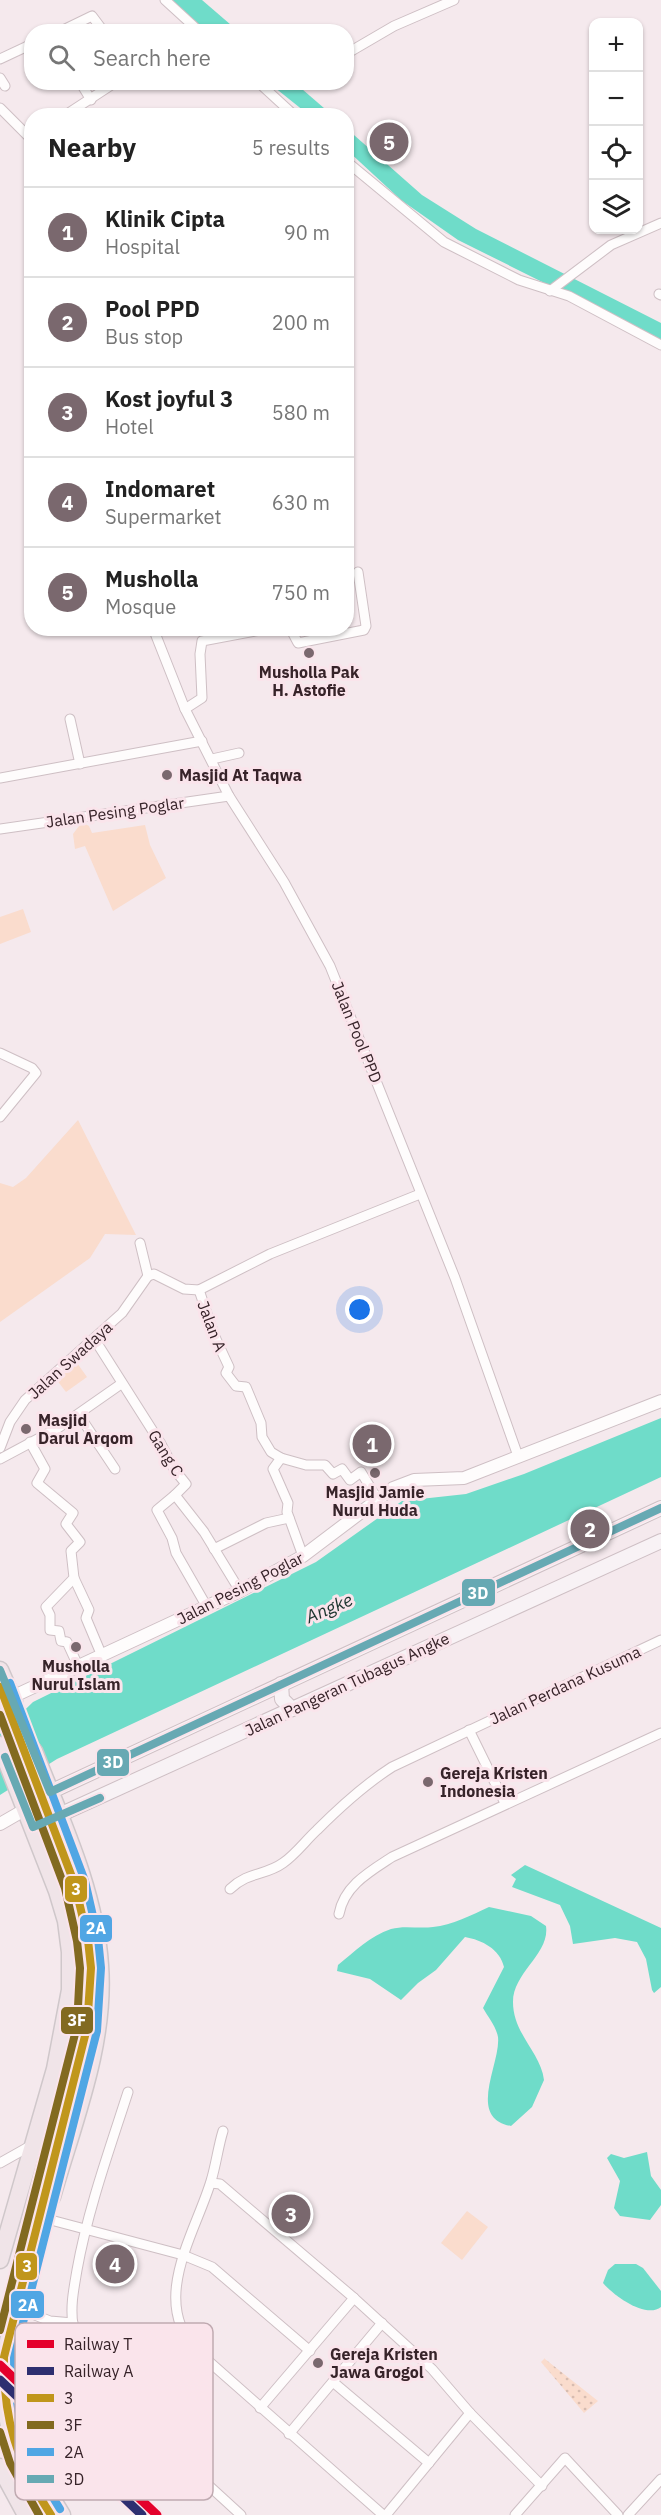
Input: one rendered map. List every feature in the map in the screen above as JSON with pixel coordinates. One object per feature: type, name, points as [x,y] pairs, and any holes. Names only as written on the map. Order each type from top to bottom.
[{"type":"highway","points":[[0,1670],[7,1699],[74,1901],[85,1958],[86,1985],[83,2016],[75,2052],[0,2336]]},
{"type":"highway","points":[[7,1699],[60,1816],[91,1906],[100,1967],[98,2017],[91,2060],[19,2323]]},
{"type":"highway","points":[[7,1699],[72,1871],[91,1948],[92,1990],[87,2028],[4,2357],[2,2390],[9,2436],[15,2451]]},
{"type":"highway","points":[[0,1745],[33,1827],[66,1921],[70,1952],[67,2006],[55,2069],[0,2260]]},
{"type":"highway","points":[[30,2152],[60,2168]]},
{"type":"highway","points":[[15,2344],[12,2359],[11,2411],[15,2428]]},
{"type":"highway","points":[[0,2432],[15,2470]]},
{"type":"highway","points":[[0,2467],[14,2495]]},
{"type":"highway","points":[[17,2500],[26,2515]]},
{"type":"highway","points":[[33,2500],[42,2515]]},
{"type":"highway","points":[[47,2500],[58,2514]]},
{"type":"highway","points":[[50,2500],[58,2514]]},
{"type":"highway","points":[[37,2515],[48,2509],[58,2514]]},
{"type":"main road","name":"Jalan Pangeran Tubagus Angke","points":[[47,1784],[281,1684],[661,1508]]},
{"type":"main road","name":"Jalan Pangeran Tubagus Angke","points":[[33,1827],[661,1541]]},
{"type":"main road","points":[[281,1684],[282,1699],[292,1709]]},
{"type":"street","points":[[165,0],[191,24]]},
{"type":"street","points":[[354,49],[394,26],[454,0]]},
{"type":"street","points":[[76,24],[92,16],[98,24]]},
{"type":"street","points":[[0,59],[24,48]]},
{"type":"street","points":[[85,90],[91,100]]},
{"type":"street","points":[[78,108],[105,90]]},
{"type":"street","points":[[267,90],[286,108]]},
{"type":"street","points":[[0,108],[24,132]]},
{"type":"street","points":[[354,168],[444,242],[519,280],[554,289],[569,296],[661,345]]},
{"type":"street","points":[[554,289],[611,245],[661,223]]},
{"type":"street","points":[[354,632],[364,630],[366,626],[358,572]]},
{"type":"street","name":"Jalan Pool PPD","points":[[156,636],[185,709],[229,796],[284,882],[330,966],[454,1278],[518,1456]]},
{"type":"street","points":[[185,709],[202,698],[200,654],[202,641],[229,636]]},
{"type":"street","points":[[292,636],[298,643],[334,636]]},
{"type":"street","points":[[70,719],[80,764]]},
{"type":"street","points":[[0,778],[202,741]]},
{"type":"street","points":[[212,759],[239,753]]},
{"type":"street","name":"Jalan Pesing Poglar","points":[[0,829],[229,796]]},
{"type":"street","points":[[0,1053],[32,1068],[36,1073],[0,1117]]},
{"type":"street","points":[[140,1243],[148,1276],[154,1274],[183,1289],[199,1290],[270,1254],[420,1194]]},
{"type":"street","name":"Jalan Swadaya","points":[[0,1448],[10,1422],[26,1400],[95,1340],[127,1306],[148,1276]]},
{"type":"street","name":"Jalan A","points":[[199,1290],[229,1367],[225,1373],[236,1386],[246,1385],[261,1423],[262,1437],[271,1452],[281,1458]]},
{"type":"street","name":"Gang C","points":[[95,1340],[161,1444],[174,1469],[186,1484],[175,1495],[214,1549],[240,1591]]},
{"type":"street","points":[[0,1459],[79,1415],[122,1384]]},
{"type":"street","name":"Jalan Pesing Poglar","points":[[7,1699],[79,1668],[240,1591],[303,1556],[393,1488],[414,1480],[464,1478],[661,1401]]},
{"type":"street","points":[[79,1415],[115,1469]]},
{"type":"street","points":[[30,1442],[45,1469],[37,1483],[74,1514],[65,1523],[80,1542],[71,1551],[74,1578],[89,1609],[86,1617],[102,1656]]},
{"type":"street","points":[[303,1556],[289,1518],[288,1503],[273,1469],[281,1458],[306,1465],[324,1464],[333,1474],[342,1469],[350,1480],[361,1472],[378,1500]]},
{"type":"street","points":[[175,1495],[157,1510],[172,1538],[176,1553],[207,1607]]},
{"type":"street","points":[[214,1549],[266,1523],[289,1518]]},
{"type":"street","points":[[74,1578],[46,1607],[50,1615],[50,1630],[59,1631],[61,1641],[67,1642],[79,1668]]},
{"type":"street","name":"Jalan Perdana Kusuma","points":[[230,1889],[248,1875],[271,1869],[284,1862],[368,1782],[392,1767],[661,1640]]},
{"type":"street","name":"Jalan Perdana Kusuma","points":[[469,1730],[505,1803]]},
{"type":"street","points":[[339,1914],[341,1902],[347,1892],[383,1863],[505,1803],[661,1733]]},
{"type":"street","points":[[0,1824],[23,1802]]},
{"type":"street","points":[[22,2310],[50,2321],[72,2323],[72,2298],[84,2229],[128,2092]]},
{"type":"street","points":[[180,2323],[175,2303],[175,2288],[183,2255],[211,2182],[223,2131]]},
{"type":"street","points":[[0,2163],[30,2152]]},
{"type":"street","points":[[211,2182],[218,2182],[354,2298],[432,2369],[470,2414],[539,2484]]},
{"type":"street","points":[[46,2219],[183,2255],[212,2267],[310,2351]]},
{"type":"street","points":[[260,2408],[354,2298]]},
{"type":"street","points":[[289,2434],[382,2323]]},
{"type":"street","points":[[213,2365],[289,2434],[385,2515],[470,2414]]},
{"type":"street","points":[[333,2382],[429,2463]]},
{"type":"street","points":[[515,2515],[539,2484],[565,2458],[618,2515]]},
{"type":"street","points":[[628,2515],[661,2480]]},
{"type":"street","points":[[213,2489],[241,2515]]},
{"type":"shaded area","points":[[82,822],[89,826],[92,833],[145,825],[150,845],[166,878],[113,911],[85,846],[75,849],[73,834]]},
{"type":"shaded area","points":[[23,909],[31,932],[0,944],[0,917]]},
{"type":"shaded area","points":[[78,1120],[136,1235],[105,1234],[90,1258],[0,1322],[0,1183],[13,1187],[26,1178]]},
{"type":"shaded area","points":[[77,1363],[87,1377],[66,1392],[56,1379]]},
{"type":"shaded area","points":[[467,2211],[488,2227],[462,2260],[441,2243]]},
{"type":"shaded area","points":[[545,2358],[598,2401],[584,2413],[541,2362]]},
{"type":"water","points":[[171,0],[202,0],[230,24],[198,24]]},
{"type":"water","points":[[278,90],[303,90],[324,108],[300,108]]},
{"type":"water","points":[[354,135],[422,195],[476,229],[661,323],[661,341],[458,240],[401,200],[354,156]]},
{"type":"water","name":"Angke","points":[[661,1418],[661,1477],[57,1759],[0,1795],[0,1734],[33,1702],[316,1562],[402,1501],[466,1494],[524,1474]]},
{"type":"water","points":[[525,1865],[661,1928],[661,1987],[654,1993],[652,1990],[646,1959],[637,1942],[615,1938],[573,1944],[570,1926],[560,1905],[512,1887],[516,1879],[511,1875]]},
{"type":"water","points":[[489,1907],[531,1916],[546,1926],[543,1945],[519,1981],[513,2002],[517,2024],[538,2061],[544,2080],[532,2107],[511,2126],[498,2121],[490,2112],[488,2101],[498,2037],[494,2025],[483,2008],[504,1967],[494,1950],[478,1940],[465,1937],[436,1970],[418,1983],[401,2000],[370,1979],[337,1971],[338,1965],[383,1932],[401,1927],[440,1926]]},
{"type":"water","points":[[647,2152],[651,2176],[661,2190],[661,2205],[650,2220],[620,2216],[614,2208],[620,2181],[607,2158],[611,2154],[624,2158]]},
{"type":"water","points":[[615,2264],[636,2264],[643,2268],[661,2291],[661,2307],[655,2310],[639,2308],[608,2288],[603,2283],[608,2270]]},
{"type":"rail line","name":"T","points":[[0,2365],[15,2379]]},
{"type":"rail line","name":"A","points":[[0,2380],[15,2394]]},
{"type":"rail line","name":"A","points":[[126,2500],[142,2515]]},
{"type":"rail line","name":"T","points":[[141,2500],[157,2515]]},
{"type":"transit line","name":"3D","points":[[0,1670],[50,1792],[661,1508]]},
{"type":"transit line","name":"2A","points":[[10,1683],[85,1881],[98,1938],[101,1968],[97,2031],[23,2323]]},
{"type":"transit line","name":"3","points":[[0,1687],[75,1885],[88,1940],[91,1968],[87,2028],[4,2357],[6,2401],[15,2443]]},
{"type":"transit line","name":"3F","points":[[0,1715],[65,1888],[77,1941],[80,1968],[77,2026],[0,2330]]},
{"type":"transit line","name":"3D","points":[[5,1757],[33,1827],[100,1798]]},
{"type":"transit line","name":"2A","points":[[15,2354],[15,2380]]},
{"type":"transit line","name":"3F","points":[[0,2432],[15,2472]]},
{"type":"transit line","name":"3F","points":[[31,2500],[39,2515]]},
{"type":"transit line","name":"3","points":[[42,2500],[51,2515]]},
{"type":"transit line","name":"2A","points":[[55,2500],[60,2509]]},
{"type":"place","name":"Musholla","points":[[389,142]]},
{"type":"place","name":"Musholla Pak H. Astofie","points":[[309,653]]},
{"type":"place","name":"Masjid At Taqwa","points":[[167,775]]},
{"type":"place","name":"Masjid Darul Arqom","points":[[26,1429]]},
{"type":"place","name":"Klinik Cipta","points":[[372,1444]]},
{"type":"place","name":"Masjid Jamie Nurul Huda","points":[[375,1473]]},
{"type":"place","name":"Pool PPD","points":[[590,1529]]},
{"type":"place","name":"Musholla Nurul Islam","points":[[76,1647]]},
{"type":"place","name":"Gereja Kristen Indonesia","points":[[428,1782]]},
{"type":"place","name":"Kost joyful 3","points":[[291,2214]]},
{"type":"place","name":"Indomaret","points":[[115,2264]]},
{"type":"place","name":"Gereja Kristen Jawa Grogol","points":[[318,2363]]}]
